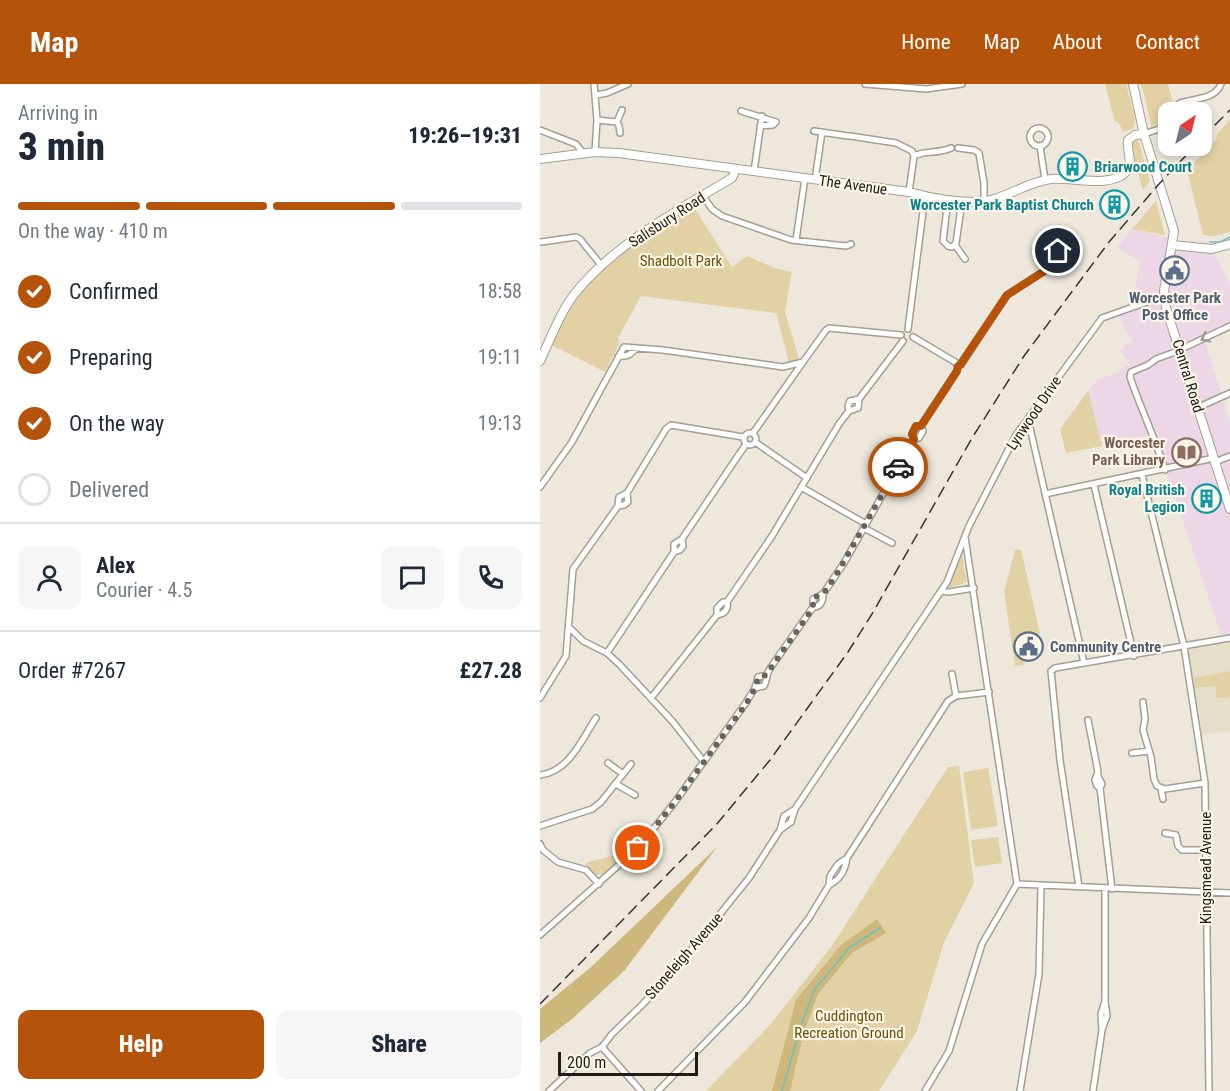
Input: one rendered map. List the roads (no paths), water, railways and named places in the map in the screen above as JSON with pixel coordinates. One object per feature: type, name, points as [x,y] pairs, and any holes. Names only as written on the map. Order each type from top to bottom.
[{"type":"main road","name":"Central Road","points":[[1133,84],[1144,134],[1148,140],[1174,228],[1164,296],[1169,318],[1230,509]]},
{"type":"street","points":[[594,84],[597,120],[595,152]]},
{"type":"street","points":[[596,95],[628,84]]},
{"type":"street","points":[[865,84],[926,89],[962,84]]},
{"type":"street","points":[[1185,102],[1212,96],[1219,90],[1221,84]]},
{"type":"street","points":[[617,122],[622,110]]},
{"type":"street","points":[[741,111],[773,119],[776,123],[773,126],[760,126]]},
{"type":"street","points":[[754,171],[762,116]]},
{"type":"street","points":[[597,120],[617,122]]},
{"type":"street","points":[[617,122],[620,126],[620,133]]},
{"type":"street","points":[[1144,134],[1158,129]]},
{"type":"street","points":[[540,130],[576,144],[583,153]]},
{"type":"street","points":[[814,131],[901,144],[909,148],[914,156],[909,192]]},
{"type":"street","points":[[815,180],[822,132]]},
{"type":"street","name":"The Avenue","points":[[540,159],[595,152],[619,153],[962,201],[984,201],[999,198],[1045,180],[1101,181],[1124,173],[1130,164],[1127,146],[1129,138],[1144,134]]},
{"type":"street","points":[[1040,146],[1045,180]]},
{"type":"street","points":[[914,156],[924,152],[940,153],[955,148],[974,150],[979,153],[984,201]]},
{"type":"street","name":"Salisbury Road","points":[[540,361],[576,292],[601,265],[654,226],[732,178],[736,169]]},
{"type":"street","points":[[796,240],[805,178]]},
{"type":"street","points":[[703,196],[712,209],[722,216],[796,240],[846,246],[851,244]]},
{"type":"street","points":[[908,330],[924,196]]},
{"type":"street","points":[[948,199],[943,241],[948,246],[955,245]]},
{"type":"street","points":[[962,201],[955,245],[965,259]]},
{"type":"street","points":[[947,211],[960,212]]},
{"type":"street","points":[[541,242],[576,237],[601,265]]},
{"type":"street","points":[[1172,243],[1212,249],[1230,244]]},
{"type":"street","points":[[540,935],[638,848],[675,802],[755,688],[758,678],[766,675],[813,608],[813,598],[823,594],[844,563],[914,439],[912,434],[916,426],[921,426],[958,366],[1007,295],[1059,261],[1056,244]]},
{"type":"street","name":"Lynwood Drive","points":[[950,575],[965,535],[1016,435],[1104,316],[1164,296]]},
{"type":"street","points":[[1165,470],[1152,429],[1143,414],[1130,375],[1132,371],[1156,359],[1230,327]]},
{"type":"street","points":[[540,698],[566,656],[573,569],[618,506],[619,496],[627,493],[666,429],[671,425],[743,437],[753,433],[829,328],[901,334],[908,330]]},
{"type":"street","points":[[908,330],[913,333],[913,337],[958,366]]},
{"type":"street","points":[[901,334],[903,341]]},
{"type":"street","points":[[903,341],[909,342],[913,337]]},
{"type":"street","points":[[651,698],[717,615],[717,608],[723,602],[727,602],[772,536],[849,411],[850,401],[859,399],[903,341]]},
{"type":"street","points":[[540,487],[572,442],[624,347],[783,367],[804,362]]},
{"type":"street","points":[[783,367],[794,376]]},
{"type":"street","points":[[1198,407],[1230,393]]},
{"type":"street","points":[[1028,419],[1084,663]]},
{"type":"street","points":[[753,433],[755,442]]},
{"type":"street","points":[[743,437],[746,444]]},
{"type":"street","points":[[755,442],[807,478]]},
{"type":"street","points":[[746,444],[755,442]]},
{"type":"street","points":[[607,653],[674,552],[681,550],[682,539],[746,444]]},
{"type":"street","points":[[1045,494],[1230,456]]},
{"type":"street","name":"Kingsmead Avenue","points":[[1142,475],[1184,646],[1205,783],[1209,1091]]},
{"type":"street","points":[[1094,485],[1134,656]]},
{"type":"street","points":[[801,487],[867,523],[892,543]]},
{"type":"street","points":[[925,1091],[950,1051],[987,933],[1017,884],[965,535]]},
{"type":"street","name":"Stoneleigh Avenue","points":[[549,1091],[590,1053],[602,1047],[679,965],[715,922],[780,830],[784,816],[795,809],[950,575]]},
{"type":"street","points":[[941,591],[974,588]]},
{"type":"street","points":[[570,628],[583,642],[607,653],[673,722],[704,762]]},
{"type":"street","points":[[1079,887],[1060,760],[1051,671],[1054,668],[1230,638]]},
{"type":"street","points":[[568,648],[583,642]]},
{"type":"street","points":[[951,674],[951,686],[956,696]]},
{"type":"street","points":[[658,1091],[745,1002],[809,918],[829,885],[830,876],[838,864],[848,858],[948,701],[956,696],[988,692]]},
{"type":"street","points":[[1143,702],[1145,719],[1140,728],[1149,751],[1154,779],[1161,789],[1163,799]]},
{"type":"street","points":[[540,775],[554,772],[567,762],[596,718]]},
{"type":"street","points":[[1088,720],[1098,776],[1101,779],[1100,788],[1112,889]]},
{"type":"street","points":[[1132,753],[1149,751]]},
{"type":"street","points":[[608,763],[623,774]]},
{"type":"street","points":[[540,826],[592,809],[601,802],[631,764]]},
{"type":"street","points":[[1161,789],[1205,783]]},
{"type":"street","points":[[616,784],[635,795]]},
{"type":"street","points":[[1165,833],[1176,835],[1178,846],[1182,849],[1206,850]]},
{"type":"street","points":[[540,844],[543,850],[558,862],[586,870],[599,884]]},
{"type":"street","points":[[1017,884],[1206,894],[1230,893]]},
{"type":"street","points":[[1020,1091],[1039,974],[1041,886]]},
{"type":"street","points":[[1093,1091],[1102,1030],[1107,1016],[1105,888]]},
{"type":"street","points":[[602,1047],[641,1091]]},
{"type":"waterway","points":[[1210,242],[1220,242],[1230,237]]},
{"type":"waterway","points":[[782,1091],[801,1025],[815,989],[849,948],[880,928]]},
{"type":"railway","points":[[1212,128],[1230,110]]},
{"type":"railway","points":[[540,1004],[716,825],[770,760],[848,652],[872,614],[972,438],[1024,356],[1109,242],[1186,156]]},
{"type":"place","name":"Briarwood Court","points":[[1073,167]]},
{"type":"place","name":"Worcester Park Baptist Church","points":[[1115,205]]},
{"type":"place","name":"Worcester Park Post Office","points":[[1175,271]]},
{"type":"place","name":"Worcester Park Library","points":[[1186,452]]},
{"type":"place","name":"Royal British Legion","points":[[1206,499]]},
{"type":"place","name":"Community Centre","points":[[1029,647]]},
{"type":"park label","name":"Shadbolt Park","points":[[681,261]]},
{"type":"park label","name":"Cuddington Recreation Ground","points":[[849,1024]]}]
